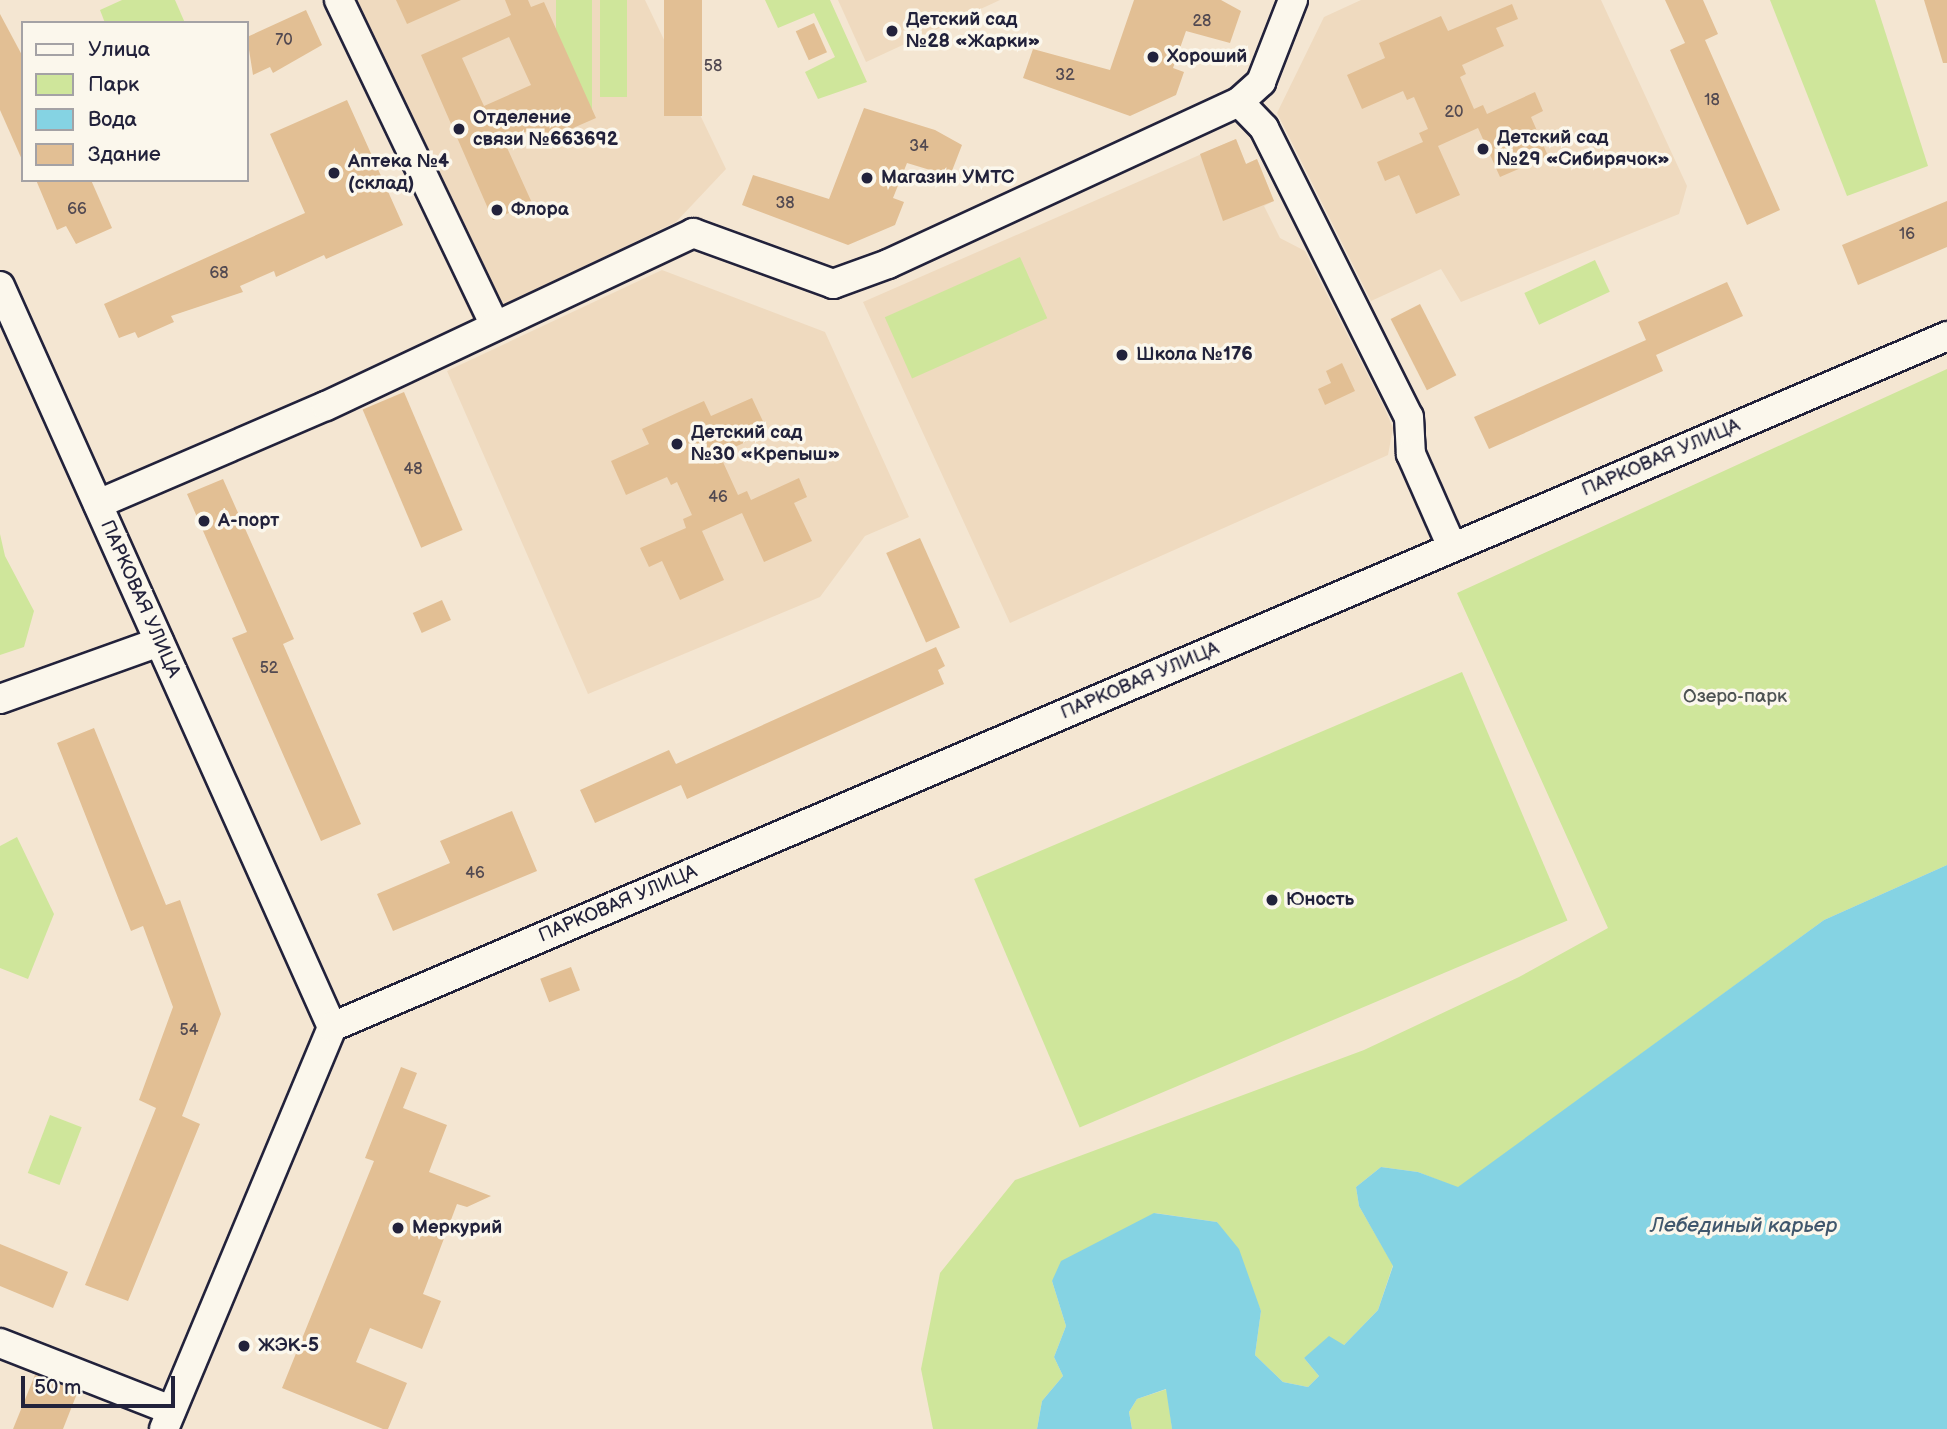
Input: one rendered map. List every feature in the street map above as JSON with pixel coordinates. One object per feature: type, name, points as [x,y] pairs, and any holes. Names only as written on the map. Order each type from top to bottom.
[{"type":"street","points":[[339,0],[494,323]]},
{"type":"street","points":[[98,504],[326,406],[494,323],[693,233],[833,284],[888,264],[1239,102],[1261,82],[1293,0]]},
{"type":"street","points":[[1239,102],[1264,128],[1409,417],[1410,454],[1452,548]]},
{"type":"street","name":"ПАРКОВАЯ УЛИЦА","points":[[0,286],[332,1027],[1947,336]]},
{"type":"street","points":[[0,699],[159,642]]},
{"type":"street","points":[[0,1343],[168,1420],[332,1027]]},
{"type":"shaded area","points":[[327,0],[645,0],[726,169],[676,222],[473,320]]},
{"type":"shaded area","name":"Детский сад №28 «Жарки»","points":[[838,0],[1000,0],[866,62]]},
{"type":"shaded area","name":"Детский сад №29 «Сибирячок»","points":[[1361,0],[1601,0],[1687,186],[1679,214],[1461,302],[1441,269],[1371,301],[1277,113],[1324,17]]},
{"type":"shaded area","name":"Школа №176","points":[[1236,139],[1246,164],[1257,159],[1274,201],[1264,206],[1280,238],[1305,251],[1384,407],[1393,428],[1388,455],[1010,623],[863,302]]},
{"type":"shaded area","name":"Детский сад №30 «Крепыш»","points":[[662,270],[825,332],[909,517],[865,536],[820,597],[588,694],[447,371]]},
{"type":"green space","points":[[122,0],[175,0],[184,21],[104,21],[100,10]]},
{"type":"green space","points":[[556,0],[592,0],[592,115],[556,115]]},
{"type":"green space","points":[[600,0],[627,0],[627,97],[600,97]]},
{"type":"green space","points":[[765,0],[830,0],[867,82],[818,99],[805,72],[835,57],[814,13],[778,28]]},
{"type":"green space","points":[[1770,0],[1875,0],[1928,166],[1847,196]]},
{"type":"green space","points":[[1020,257],[1047,318],[912,378],[885,317]]},
{"type":"green space","points":[[1595,260],[1610,292],[1539,325],[1524,293]]},
{"type":"green space","name":"Озеро-парк","points":[[1947,369],[1947,865],[1824,920],[1458,1188],[1418,1172],[1381,1167],[1356,1187],[1359,1206],[1393,1265],[1378,1310],[1343,1346],[1304,1358],[1319,1376],[1308,1387],[1283,1382],[1255,1355],[1261,1311],[1217,1222],[1155,1213],[1052,1281],[1066,1326],[1054,1357],[1063,1376],[1042,1401],[1037,1429],[933,1429],[921,1369],[940,1273],[1015,1180],[1364,1050],[1519,977],[1608,928],[1457,593]]},
{"type":"green space","points":[[0,534],[5,556],[34,611],[24,647],[0,655]]},
{"type":"green space","name":"Юность","points":[[1462,672],[1567,921],[1080,1128],[974,879]]},
{"type":"green space","points":[[17,837],[54,914],[28,979],[0,968],[0,846]]},
{"type":"green space","points":[[50,1115],[82,1127],[60,1185],[28,1173]]},
{"type":"green space","points":[[1167,1389],[1172,1429],[1132,1429],[1129,1412],[1137,1399]]},
{"type":"water","name":"Лебединый карьер","points":[[1947,865],[1947,1429],[1172,1429],[1166,1389],[1137,1399],[1129,1412],[1132,1429],[1037,1429],[1042,1401],[1063,1376],[1054,1357],[1066,1326],[1052,1281],[1061,1261],[1154,1213],[1217,1222],[1239,1249],[1261,1311],[1255,1355],[1283,1382],[1308,1387],[1319,1376],[1304,1358],[1329,1336],[1344,1345],[1378,1310],[1393,1266],[1359,1206],[1356,1187],[1381,1167],[1418,1172],[1458,1187],[1824,920]]},
{"type":"building","points":[[396,0],[461,0],[407,24]]},
{"type":"building","points":[[505,0],[528,0],[531,7],[544,2],[596,118],[541,142],[535,128],[504,141],[532,203],[493,220],[421,55],[511,15]],"holes":[[[509,37],[531,85],[484,106],[462,58]]]},
{"type":"building","points":[[664,0],[702,0],[702,116],[664,116]]},
{"type":"building","points":[[1134,0],[1221,0],[1241,11],[1230,43],[1186,31],[1173,68],[1184,72],[1176,95],[1130,116],[1023,78],[1033,49],[1110,70]]},
{"type":"building","points":[[1665,0],[1703,0],[1718,34],[1705,40],[1780,210],[1747,225],[1670,50],[1685,43]]},
{"type":"building","points":[[1924,0],[1947,0],[1947,63],[1943,63]]},
{"type":"building","points":[[1512,4],[1518,19],[1496,28],[1504,46],[1462,65],[1466,74],[1460,77],[1474,109],[1483,105],[1487,114],[1535,92],[1543,111],[1531,117],[1548,156],[1500,177],[1478,128],[1438,146],[1460,195],[1416,214],[1399,175],[1385,181],[1377,162],[1423,142],[1419,133],[1428,129],[1414,97],[1407,100],[1403,91],[1362,109],[1347,75],[1385,58],[1379,43],[1441,16],[1448,31]]},
{"type":"building","points":[[306,10],[322,45],[273,73],[270,67],[253,75],[248,37]]},
{"type":"building","points":[[0,14],[21,53],[21,157],[0,110]]},
{"type":"building","points":[[814,23],[827,52],[809,60],[796,31]]},
{"type":"building","points":[[347,100],[403,225],[326,259],[324,255],[276,277],[274,271],[240,286],[243,292],[171,316],[174,322],[138,338],[135,332],[119,338],[104,304],[305,213],[270,134]]},
{"type":"building","points":[[864,108],[935,130],[962,145],[950,176],[907,163],[893,198],[904,202],[895,225],[848,245],[742,205],[753,175],[829,199]]},
{"type":"building","points":[[1236,139],[1246,164],[1257,159],[1274,201],[1223,221],[1200,154]]},
{"type":"building","points":[[37,182],[92,182],[112,228],[76,244],[66,226],[57,230]]},
{"type":"building","points":[[1947,201],[1947,247],[1858,285],[1842,245]]},
{"type":"building","points":[[1727,282],[1743,316],[1656,355],[1663,371],[1489,449],[1474,417],[1646,340],[1638,322]]},
{"type":"building","points":[[1420,304],[1456,375],[1427,390],[1391,319]]},
{"type":"building","points":[[1342,363],[1355,391],[1325,405],[1318,389],[1331,383],[1326,371]]},
{"type":"building","points":[[404,392],[463,530],[421,548],[363,410]]},
{"type":"building","points":[[752,398],[768,432],[726,451],[730,459],[723,462],[738,495],[747,491],[751,500],[799,478],[807,497],[794,503],[812,541],[764,562],[742,513],[702,531],[724,580],[680,600],[662,561],[649,567],[640,548],[686,528],[683,519],[692,515],[677,482],[671,485],[667,477],[626,495],[611,461],[649,444],[642,429],[677,413],[704,401],[711,416]]},
{"type":"building","points":[[223,479],[294,639],[283,644],[361,824],[321,841],[232,638],[247,632],[187,494]]},
{"type":"building","points":[[920,538],[960,628],[926,643],[886,553]]},
{"type":"building","points":[[442,600],[451,620],[422,633],[413,613]]},
{"type":"building","points":[[936,647],[945,666],[938,670],[944,684],[687,799],[681,785],[595,823],[580,790],[669,750],[676,764]]},
{"type":"building","points":[[94,728],[166,905],[180,900],[221,1014],[182,1116],[200,1124],[128,1301],[85,1285],[156,1108],[139,1100],[173,1007],[143,926],[131,931],[57,743]]},
{"type":"building","points":[[512,811],[537,871],[393,931],[377,894],[450,863],[440,841]]},
{"type":"building","points":[[571,967],[580,990],[549,1002],[540,979]]},
{"type":"building","points":[[401,1067],[417,1073],[403,1108],[447,1125],[429,1172],[491,1196],[467,1207],[457,1204],[423,1294],[441,1301],[422,1349],[370,1328],[356,1362],[407,1383],[388,1429],[383,1429],[282,1388],[374,1161],[365,1158]]},
{"type":"building","points":[[0,1244],[68,1272],[53,1308],[0,1286]]},
{"type":"building","points":[[35,1375],[78,1391],[63,1429],[13,1429]]},
{"type":"place","name":"Детский сад №28 «Жарки»","points":[[892,31]]},
{"type":"place","name":"Хороший","points":[[1153,57]]},
{"type":"place","name":"Отделение связи №663692","points":[[459,129]]},
{"type":"place","name":"Детский сад №29 «Сибирячок»","points":[[1483,149]]},
{"type":"place","name":"Аптека №4 (склад)","points":[[334,173]]},
{"type":"place","name":"Магазин УМТС","points":[[867,178]]},
{"type":"place","name":"Флора","points":[[497,210]]},
{"type":"place","name":"Школа №176","points":[[1122,355]]},
{"type":"place","name":"Детский сад №30 «Крепыш»","points":[[677,444]]},
{"type":"place","name":"А-порт","points":[[204,521]]},
{"type":"place","name":"Юность","points":[[1272,900]]},
{"type":"place","name":"Меркурий","points":[[398,1228]]},
{"type":"place","name":"ЖЭК-5","points":[[244,1346]]}]
